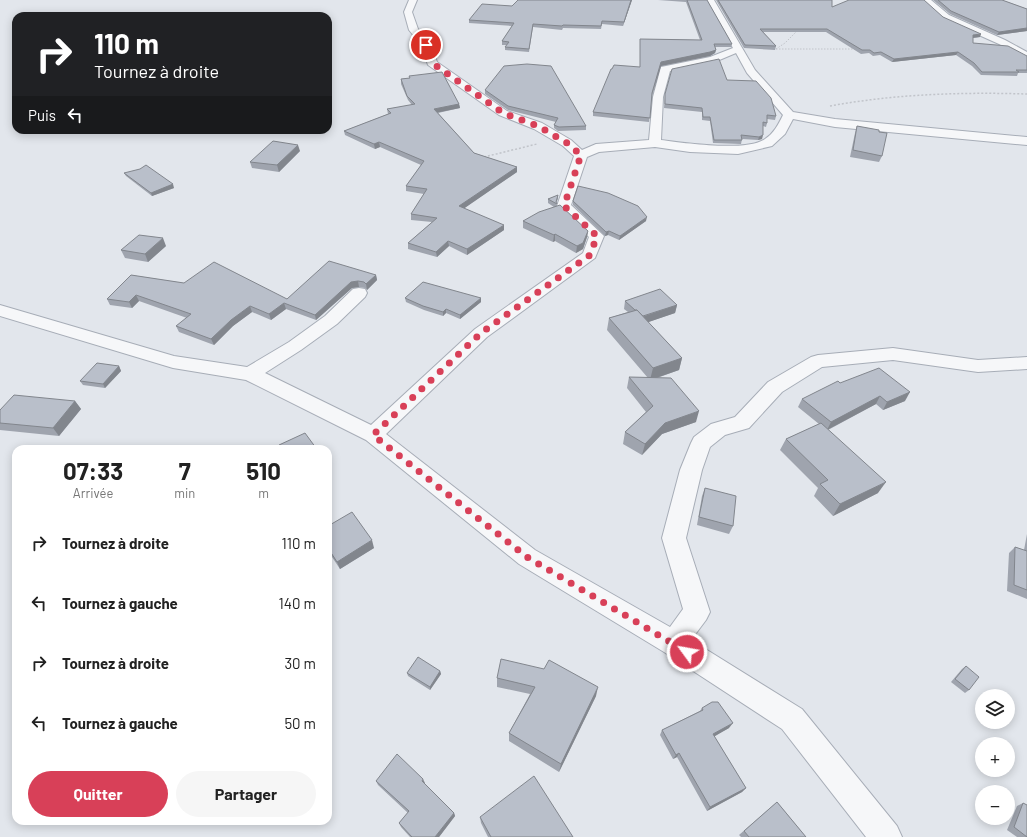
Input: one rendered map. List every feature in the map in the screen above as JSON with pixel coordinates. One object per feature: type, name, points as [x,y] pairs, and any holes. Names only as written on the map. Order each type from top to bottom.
[{"type":"street","points":[[413,0],[408,12],[414,30],[426,45],[432,63],[503,113],[538,126],[567,143],[581,155]]},
{"type":"street","points":[[710,0],[751,71],[790,115],[850,124],[1027,141]]},
{"type":"street","points":[[926,0],[946,17],[1002,42],[1027,56]]},
{"type":"street","points":[[655,143],[658,97],[665,69],[713,59],[739,49]]},
{"type":"street","points":[[373,435],[481,333],[590,255],[597,236],[564,206],[581,155],[596,148],[655,143],[690,148],[738,150],[768,143],[781,131],[790,115]]},
{"type":"street","points":[[250,374],[295,346],[331,320],[359,293]]},
{"type":"street","points":[[0,310],[173,362],[250,374],[373,435],[527,557],[673,644],[792,719],[886,837]]},
{"type":"street","points":[[673,644],[697,612],[674,538],[691,470],[701,444],[718,430],[742,423],[775,387],[818,361],[893,354],[978,366],[1027,363]]},
{"type":"path","points":[[776,49],[785,43],[799,28]]},
{"type":"path","points":[[739,49],[860,48]]},
{"type":"path","points":[[826,107],[872,100],[977,92],[1027,94]]},
{"type":"path","points":[[481,158],[559,138]]},
{"type":"building","points":[[518,0],[631,0],[624,22],[602,21],[601,26],[533,24],[529,49],[505,47],[509,42],[502,41],[514,23],[469,20],[482,4],[512,6]]},
{"type":"building","points":[[687,0],[707,0],[732,44],[714,44],[716,50],[661,62],[652,93],[650,118],[593,112],[614,65],[640,67],[640,39],[702,40]]},
{"type":"building","points":[[718,0],[832,0],[832,7],[849,0],[924,0],[943,17],[981,34],[973,35],[973,43],[1008,46],[1027,56],[1027,70],[1016,70],[1019,72],[982,72],[974,63],[958,52],[894,59],[881,52],[874,53],[870,50],[862,50],[827,29],[760,29],[776,46],[745,45]]},
{"type":"building","points":[[938,0],[1002,0],[1027,9],[1027,28],[999,32],[951,11]]},
{"type":"building","points":[[719,59],[727,80],[756,81],[771,98],[776,116],[767,115],[767,123],[763,122],[763,135],[759,137],[741,135],[742,140],[714,140],[710,117],[703,117],[702,108],[665,104],[665,94],[672,69]]},
{"type":"building","points":[[527,64],[551,66],[586,126],[559,127],[554,125],[558,118],[508,106],[485,90],[504,66]]},
{"type":"building","points":[[442,72],[459,104],[434,109],[474,153],[517,167],[459,206],[504,225],[467,249],[448,241],[436,252],[408,243],[437,218],[411,214],[427,189],[406,186],[424,161],[379,142],[374,144],[344,131],[391,113],[387,109],[415,104],[407,96],[401,79],[410,78],[409,76]]},
{"type":"building","points":[[857,126],[887,133],[882,156],[853,150]]},
{"type":"building","points":[[273,141],[298,145],[277,165],[250,162]]},
{"type":"building","points":[[146,165],[173,184],[151,193],[124,173],[140,169]]},
{"type":"building","points":[[578,186],[608,193],[638,206],[647,217],[620,236],[609,231],[606,232],[573,201]]},
{"type":"building","points":[[558,195],[556,202],[557,204],[548,199]]},
{"type":"building","points":[[560,205],[588,231],[583,243],[577,246],[555,234],[554,235],[523,221],[539,212]]},
{"type":"building","points":[[139,235],[163,238],[145,254],[121,250]]},
{"type":"building","points":[[329,261],[376,275],[366,284],[358,281],[351,282],[315,315],[284,303],[269,314],[250,306],[231,320],[211,339],[176,326],[191,314],[136,295],[129,302],[107,299],[131,275],[184,283],[214,262],[287,299]]},
{"type":"building","points":[[423,282],[481,298],[460,315],[446,309],[443,312],[423,306],[405,298]]},
{"type":"building","points":[[660,289],[677,305],[643,316],[625,301]]},
{"type":"building","points":[[637,310],[682,358],[653,368],[609,318]]},
{"type":"building","points":[[97,363],[119,366],[103,384],[80,381]]},
{"type":"building","points":[[879,368],[910,392],[887,402],[880,396],[831,422],[802,399],[838,381],[840,383]]},
{"type":"building","points":[[629,377],[671,378],[699,411],[665,423],[645,444],[625,432],[653,406]]},
{"type":"building","points":[[14,395],[75,401],[53,428],[0,423],[0,410]]},
{"type":"building","points":[[821,423],[886,482],[840,504],[820,484],[828,480],[786,439]]},
{"type":"building","points":[[305,433],[314,445],[279,445]]},
{"type":"building","points":[[705,488],[736,496],[733,526],[699,517]]},
{"type":"building","points":[[352,512],[372,540],[337,562],[332,554],[332,524]]},
{"type":"building","points":[[1015,547],[1027,551],[1027,590],[1014,585]]},
{"type":"building","points":[[418,657],[440,671],[430,687],[407,673]]},
{"type":"building","points":[[501,659],[544,669],[549,660],[598,687],[561,764],[509,733],[535,687],[497,678]]},
{"type":"building","points":[[966,666],[979,677],[969,690],[955,679]]},
{"type":"building","points":[[712,702],[718,702],[733,723],[713,734],[746,788],[710,807],[679,753],[676,755],[662,730],[703,710],[702,708]]},
{"type":"building","points":[[397,754],[423,779],[422,781],[454,813],[435,837],[412,837],[399,823],[409,811],[376,781]]},
{"type":"building","points":[[534,776],[573,837],[491,837],[480,817]]},
{"type":"building","points":[[777,802],[806,837],[749,837],[744,831]]},
{"type":"building","points":[[1023,803],[1027,805],[1027,837],[1014,827]]},
{"type":"route","points":[[426,45],[432,63],[503,113],[538,126],[567,143],[581,155],[564,206],[597,236],[590,255],[481,333],[373,435],[527,557],[687,652]]}]
